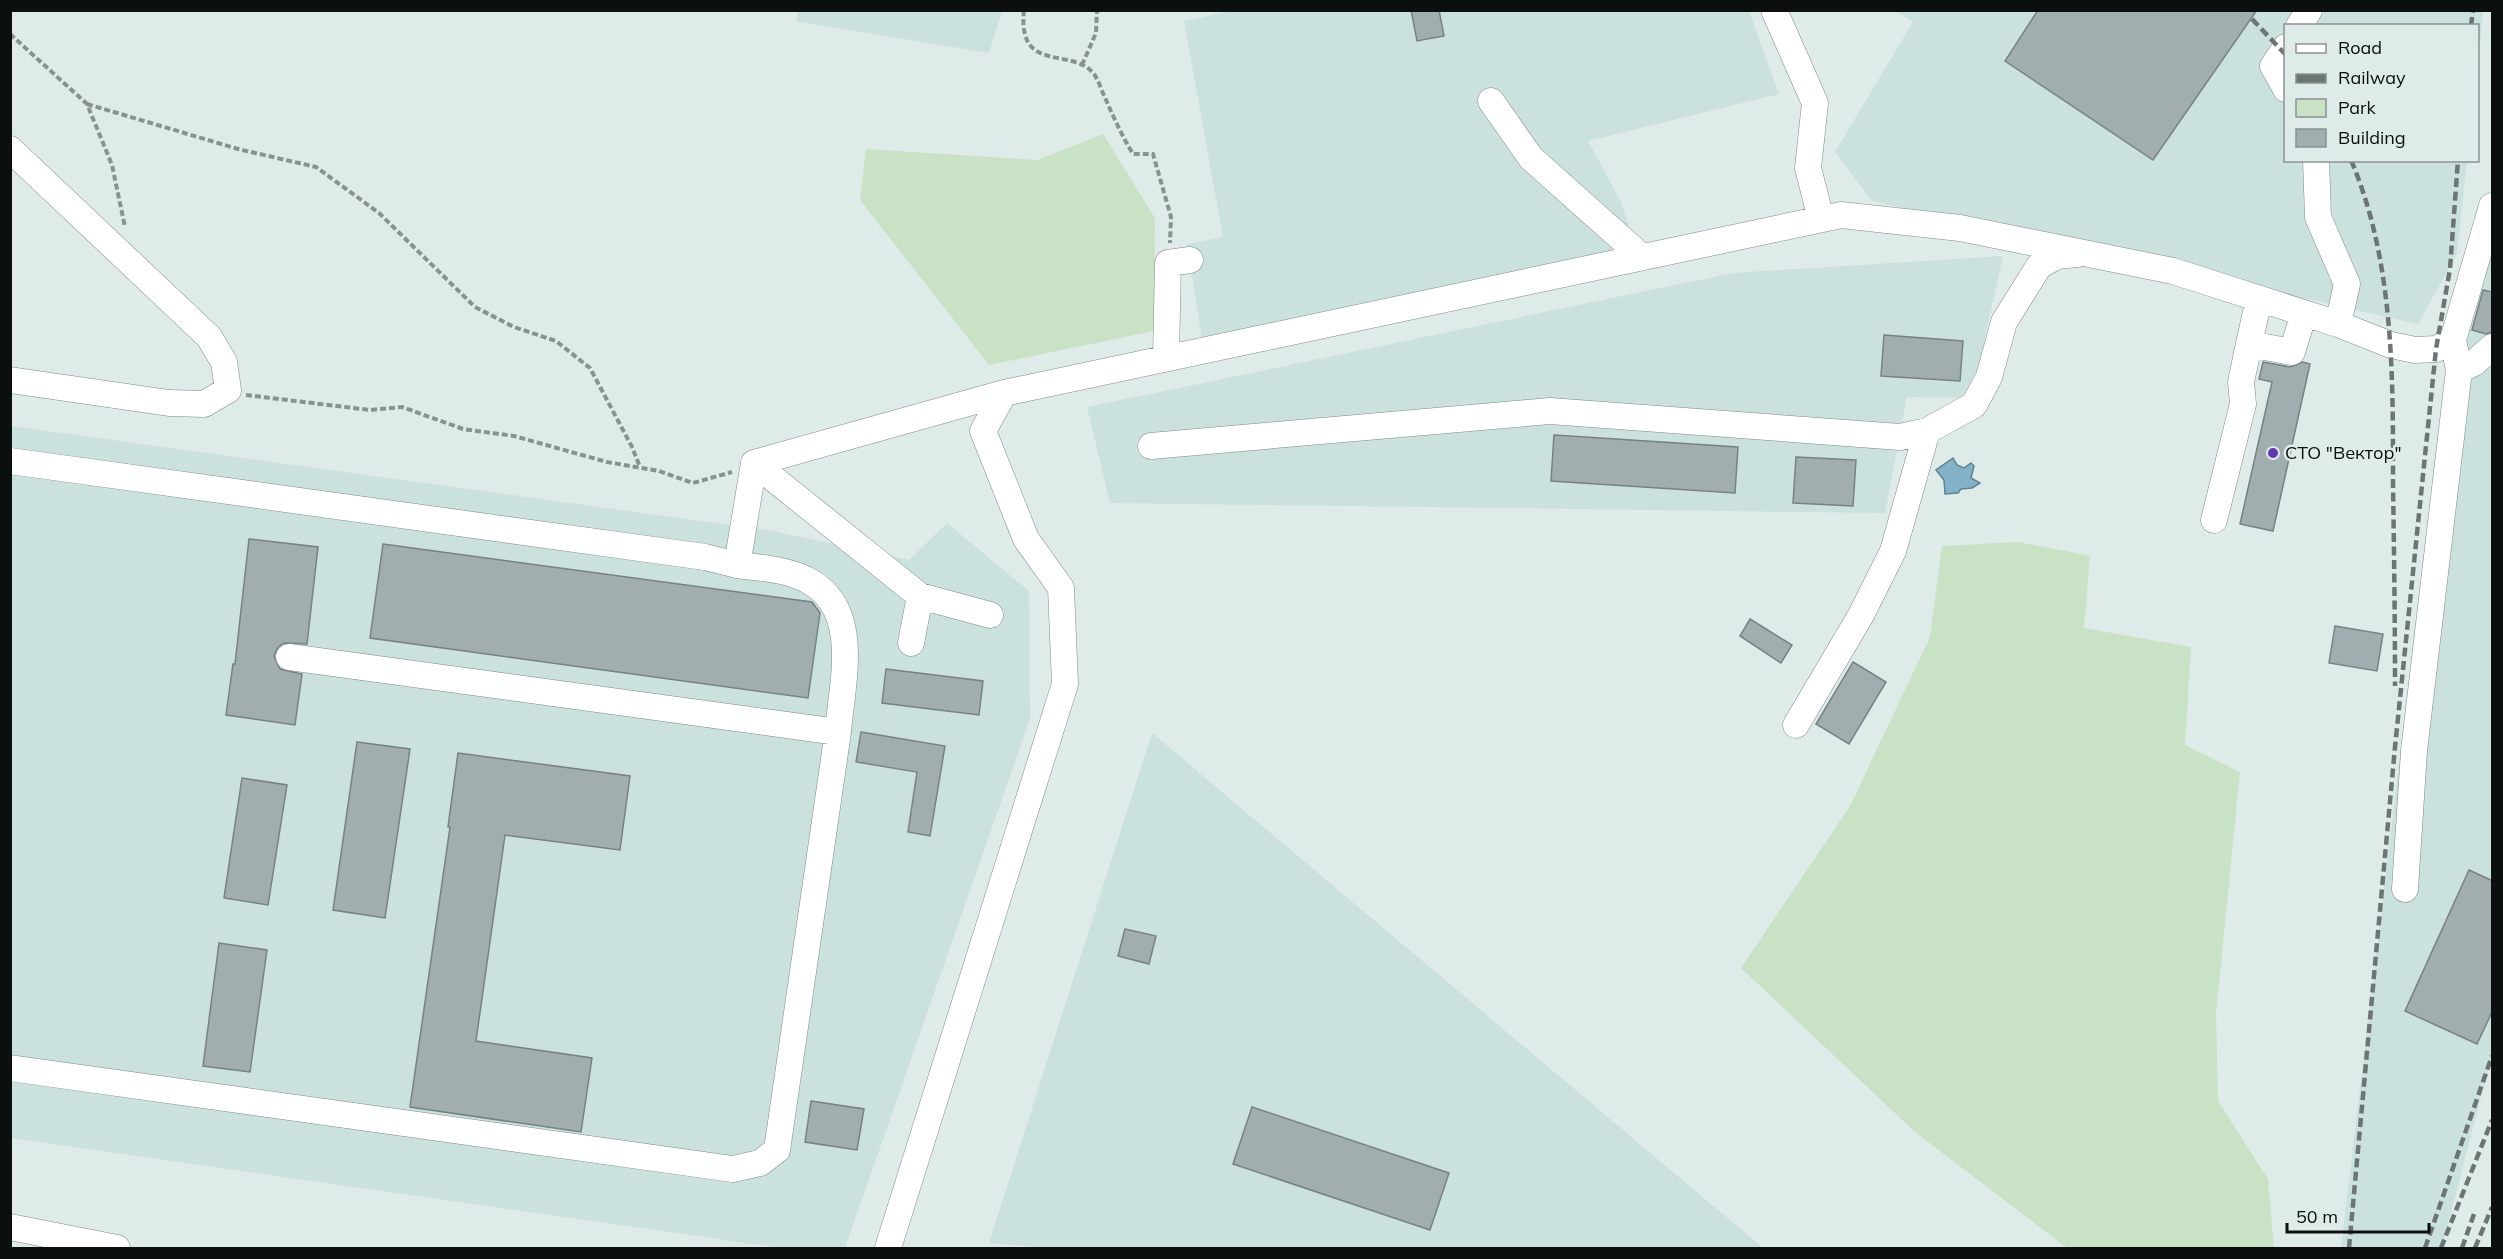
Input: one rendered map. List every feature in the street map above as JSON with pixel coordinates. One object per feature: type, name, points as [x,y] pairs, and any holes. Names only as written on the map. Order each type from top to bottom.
[{"type":"street","points":[[1773,10],[1815,104],[1808,168],[1821,219]]},
{"type":"street","points":[[2300,24],[2309,10]]},
{"type":"street","points":[[2284,50],[2273,66],[2284,85]]},
{"type":"street","points":[[1491,101],[1531,159],[1642,257]]},
{"type":"street","points":[[10,149],[209,336],[224,362],[228,390],[204,404],[169,403],[10,380]]},
{"type":"street","points":[[2316,162],[2318,217],[2347,284],[2338,324]]},
{"type":"street","points":[[2404,889],[2414,751],[2459,370],[2453,340],[2493,206]]},
{"type":"street","points":[[754,464],[1005,393],[1841,215],[1960,228],[2173,271],[2338,324],[2391,345],[2415,350],[2436,350],[2453,340]]},
{"type":"street","points":[[1151,446],[1550,411],[1900,437],[1927,431],[1974,405],[1989,376],[2004,322],[2039,266],[2057,256],[2086,254]]},
{"type":"street","points":[[1166,358],[1164,344],[1179,262]]},
{"type":"street","points":[[2214,520],[2243,404],[2241,382],[2259,299]]},
{"type":"street","points":[[2249,344],[2292,352],[2304,313]]},
{"type":"street","points":[[2459,370],[2474,363],[2493,347]]},
{"type":"street","points":[[888,1248],[1065,684],[1060,588],[1026,539],[983,431],[1005,393]]},
{"type":"street","points":[[1796,725],[1861,615],[1893,551],[1927,431]]},
{"type":"street","points":[[10,461],[705,557],[737,565],[775,570],[807,580],[830,596],[846,637],[838,732],[777,1150],[760,1163],[733,1169],[10,1068]]},
{"type":"street","points":[[737,565],[754,464]]},
{"type":"street","points":[[754,464],[920,596],[990,615]]},
{"type":"street","points":[[911,643],[920,596]]},
{"type":"street","points":[[289,657],[838,732]]},
{"type":"street","points":[[10,1227],[117,1248]]},
{"type":"path","points":[[1024,10],[1026,38],[1037,52],[1082,65],[1094,74],[1121,135],[1133,154],[1153,154],[1171,217],[1179,262]]},
{"type":"path","points":[[1082,65],[1096,33],[1097,10]]},
{"type":"path","points":[[10,34],[87,104],[112,165],[124,218],[129,260]]},
{"type":"path","points":[[87,104],[238,149],[316,167],[379,213],[475,307],[514,327],[556,341],[590,368],[633,447],[640,467]]},
{"type":"path","points":[[228,390],[258,398],[370,410],[402,407],[463,429],[514,436],[607,462],[640,467],[693,483],[754,464]]},
{"type":"shaded area","points":[[798,10],[1002,11],[989,53],[796,21]]},
{"type":"shaded area","points":[[1236,10],[1749,11],[1779,94],[1588,141],[1620,200],[1636,247],[1203,346],[1187,244],[1223,237],[1184,21]]},
{"type":"shaded area","points":[[1896,11],[2483,11],[2479,54],[2479,24],[2284,24],[2284,162],[2467,162],[2457,254],[2418,324],[1872,201],[1835,152],[1913,22]]},
{"type":"shaded area","points":[[2492,242],[2492,1054],[2442,1248],[2341,1248],[2418,605],[2466,329]]},
{"type":"shaded area","points":[[2003,256],[1974,386],[1966,398],[1907,397],[1885,513],[1110,503],[1087,407],[1733,273]]},
{"type":"shaded area","points":[[11,426],[773,531],[909,560],[947,523],[1029,591],[1030,719],[845,1248],[781,1248],[11,1138]]},
{"type":"shaded area","points":[[1152,733],[1763,1248],[1046,1248],[989,1243]]},
{"type":"green space","points":[[1103,134],[1155,218],[1154,331],[989,365],[860,200],[866,149],[1037,160]]},
{"type":"green space","points":[[2019,542],[2090,556],[2084,628],[2191,647],[2185,745],[2240,772],[2216,1014],[2218,1101],[2268,1179],[2274,1248],[2067,1248],[1915,1132],[1741,968],[1850,806],[1930,637],[1942,546]]},
{"type":"water","points":[[1953,458],[1957,465],[1964,468],[1971,463],[1974,466],[1971,478],[1980,483],[1972,488],[1961,489],[1958,493],[1945,494],[1944,480],[1936,470]]},
{"type":"building","points":[[1411,10],[1439,10],[1444,36],[1417,41]]},
{"type":"building","points":[[2038,10],[2257,10],[2153,160],[2005,61]]},
{"type":"building","points":[[2483,290],[2493,292],[2493,332],[2486,334],[2472,330]]},
{"type":"building","points":[[1884,335],[1963,341],[1960,381],[1881,376]]},
{"type":"building","name":"СТО \"Вектор\"","points":[[2263,362],[2290,367],[2303,362],[2310,364],[2273,531],[2240,524],[2272,382],[2259,379]]},
{"type":"building","points":[[1554,435],[1738,447],[1735,493],[1551,481]]},
{"type":"building","points":[[1796,457],[1856,460],[1853,506],[1793,503]]},
{"type":"building","points":[[249,539],[318,547],[307,644],[284,643],[278,647],[274,656],[280,669],[302,674],[295,725],[226,715],[233,664],[235,664]]},
{"type":"building","points":[[383,544],[812,602],[820,613],[808,698],[370,638]]},
{"type":"building","points":[[1750,619],[1792,645],[1781,663],[1740,636]]},
{"type":"building","points":[[2335,626],[2383,634],[2377,671],[2329,663]]},
{"type":"building","points":[[1853,662],[1886,682],[1849,744],[1816,724]]},
{"type":"building","points":[[886,669],[983,681],[979,715],[882,703]]},
{"type":"building","points":[[861,732],[945,746],[930,836],[908,832],[917,772],[856,762]]},
{"type":"building","points":[[357,742],[410,749],[385,918],[333,910]]},
{"type":"building","points":[[458,753],[630,776],[620,850],[505,835],[476,1041],[592,1058],[581,1132],[410,1107],[450,827],[448,827]]},
{"type":"building","points":[[242,778],[287,785],[268,905],[224,898]]},
{"type":"building","points":[[2469,870],[2493,881],[2493,1010],[2477,1044],[2405,1011]]},
{"type":"building","points":[[1125,929],[1156,936],[1149,964],[1118,956]]},
{"type":"building","points":[[219,943],[267,950],[250,1072],[203,1066]]},
{"type":"building","points":[[811,1101],[864,1109],[857,1150],[805,1142]]},
{"type":"building","points":[[1252,1107],[1449,1173],[1430,1230],[1233,1164]]},
{"type":"railway","points":[[2471,24],[2473,10]]},
{"type":"railway","points":[[2252,19],[2284,53]]},
{"type":"railway","points":[[2352,162],[2376,238],[2388,319],[2392,401],[2395,686]]},
{"type":"railway","points":[[2349,1248],[2395,747],[2436,349],[2450,269],[2458,162]]},
{"type":"railway","points":[[2425,1248],[2492,1056]]},
{"type":"railway","points":[[2441,1248],[2492,1120]]},
{"type":"railway","points":[[2475,1248],[2492,1207]]},
{"type":"railway","points":[[2462,1248],[2474,1214]]},
{"type":"place","name":"СТО \"Вектор\"","points":[[2273,453]]}]
